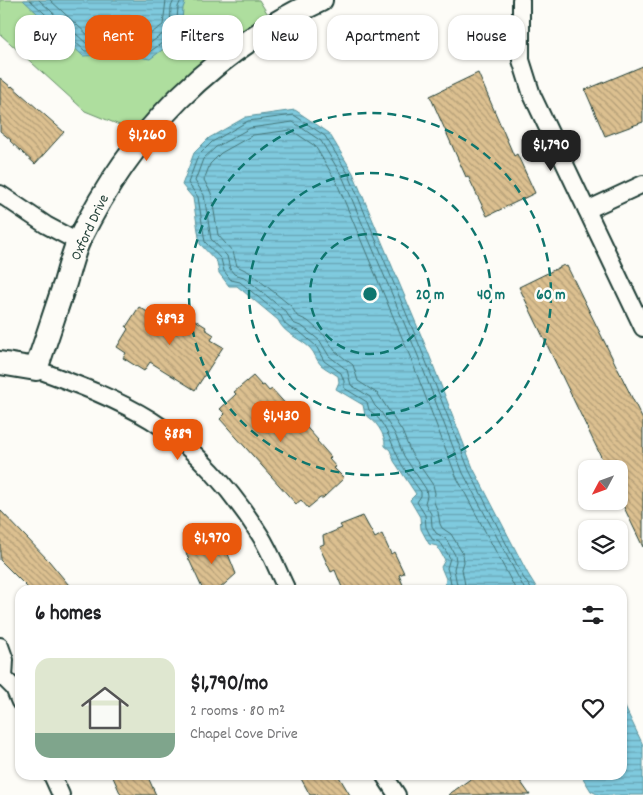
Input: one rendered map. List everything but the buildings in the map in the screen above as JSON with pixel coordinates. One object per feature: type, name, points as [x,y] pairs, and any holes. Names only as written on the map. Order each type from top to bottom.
[{"type":"street","name":"Oxford Drive","points":[[36,369],[78,242],[106,189],[144,135],[172,105],[244,43],[282,19],[320,0]]},
{"type":"street","points":[[521,0],[520,48],[524,73],[532,95],[643,328]]},
{"type":"street","points":[[587,210],[643,184]]},
{"type":"street","points":[[0,194],[46,225],[78,242]]},
{"type":"street","points":[[0,363],[36,369],[93,390],[128,407],[163,429],[195,454],[246,514],[261,537],[285,585]]},
{"type":"street","points":[[0,646],[5,660],[2,677],[15,690]]},
{"type":"street","points":[[54,780],[61,795]]},
{"type":"street","points":[[387,780],[397,795]]},
{"type":"green space","points":[[0,0],[259,0],[268,15],[253,15],[253,42],[243,50],[243,15],[162,15],[162,60],[232,60],[144,135],[85,111],[29,60],[75,60],[75,15],[15,15],[15,48],[0,34]]},
{"type":"water","points":[[23,0],[186,0],[182,15],[162,15],[162,50],[152,58],[152,15],[85,15],[85,56],[83,56],[75,49],[75,15],[39,15]]},
{"type":"water","points":[[295,110],[329,133],[353,173],[428,352],[473,468],[535,585],[445,585],[446,579],[441,567],[445,560],[437,546],[429,544],[421,529],[420,517],[410,500],[416,494],[394,461],[390,450],[385,446],[384,437],[379,428],[365,415],[363,405],[336,389],[339,382],[338,376],[321,365],[310,348],[284,329],[278,320],[237,286],[229,286],[219,273],[217,262],[200,244],[193,198],[182,185],[194,153],[209,138],[246,117]]},
{"type":"water","points":[[627,711],[643,745],[643,795],[599,795],[591,791],[584,780],[627,780]]}]
